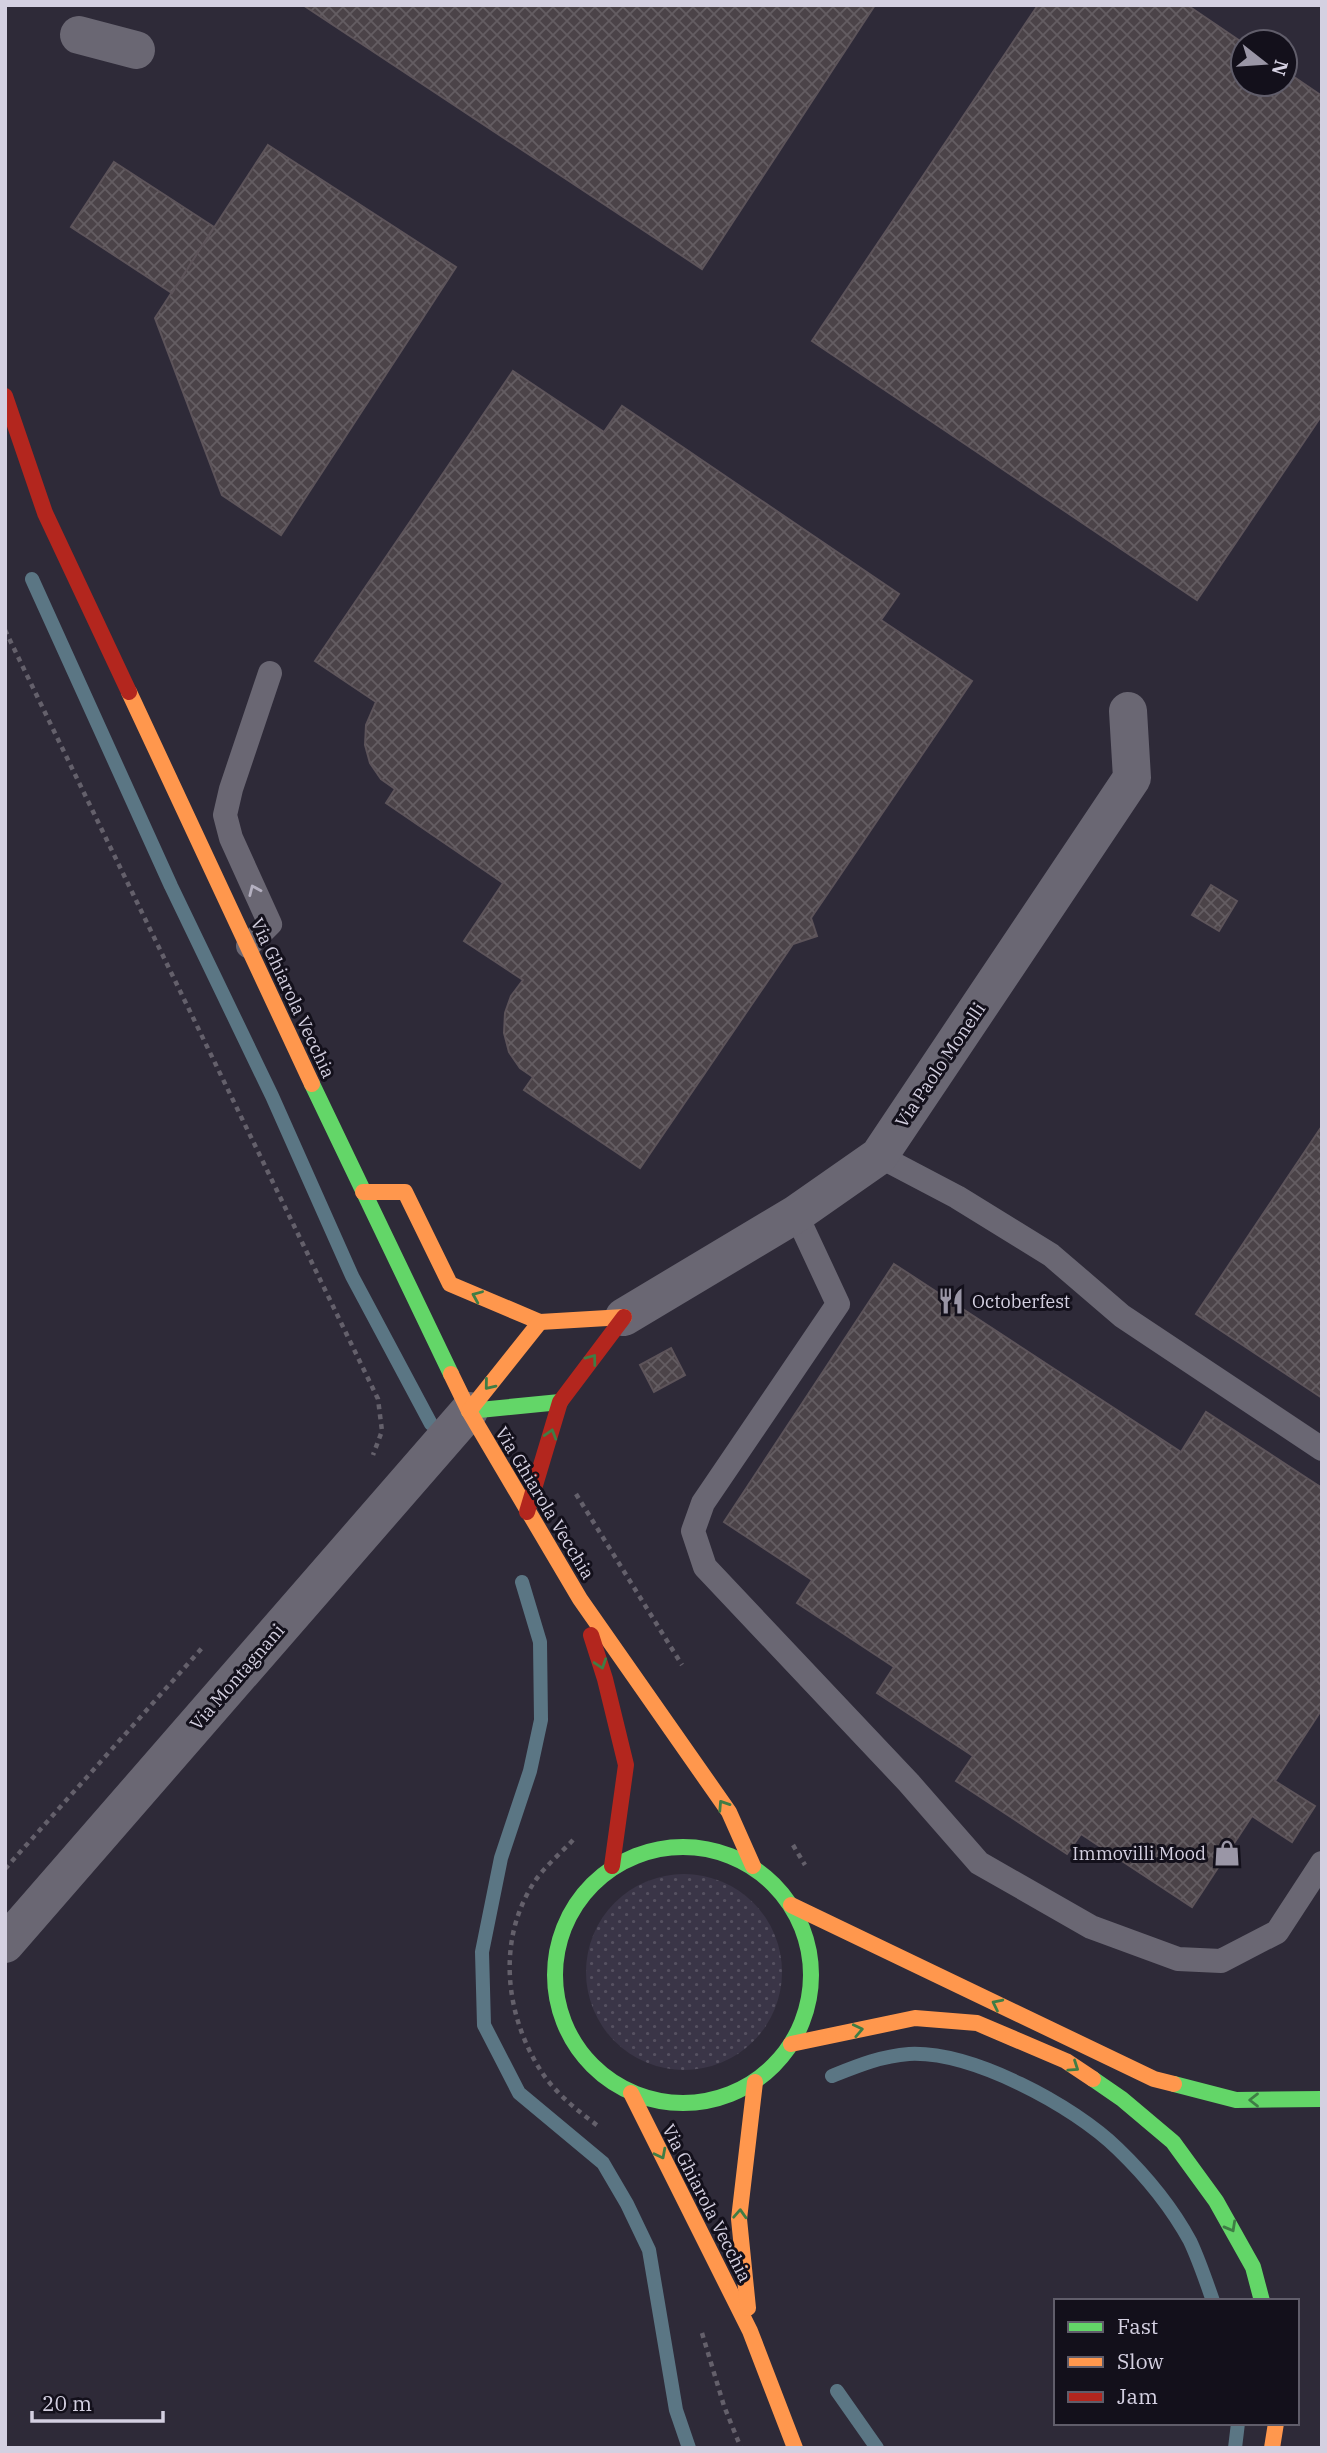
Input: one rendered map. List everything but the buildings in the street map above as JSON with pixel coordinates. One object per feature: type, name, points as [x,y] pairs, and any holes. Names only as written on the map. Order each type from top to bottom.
[{"type":"main road","name":"Via Ghiarola Vecchia","points":[[5,396],[44,513],[468,1411],[580,1599],[729,1812],[753,1866]]},
{"type":"main road","points":[[363,1192],[405,1192],[450,1284],[540,1322],[624,1317]]},
{"type":"main road","points":[[527,1512],[560,1402],[624,1317]]},
{"type":"main road","points":[[468,1411],[540,1322]]},
{"type":"main road","points":[[468,1411],[560,1402]]},
{"type":"main road","name":"Via Ghiarola Vecchia","points":[[580,1599],[605,1679],[626,1765],[612,1866]]},
{"type":"main road","name":"Via Ghiarola Vecchia","points":[[682,1845],[707,1848],[731,1855],[753,1866],[774,1883],[791,1905],[806,1938],[811,1974],[806,2011],[791,2044],[775,2065],[755,2081],[732,2094],[707,2102],[681,2104],[655,2101],[631,2093],[601,2075],[577,2049],[561,2019],[554,1984],[556,1950],[568,1917],[586,1888],[612,1866],[634,1855],[658,1848],[682,1845]]},
{"type":"main road","points":[[791,1905],[1154,2079],[1236,2100],[1322,2099]]},
{"type":"main road","points":[[791,2044],[915,2018],[977,2023],[1066,2061],[1122,2099],[1173,2142],[1223,2212],[1254,2267],[1262,2299]]},
{"type":"main road","name":"Via Ghiarola Vecchia","points":[[750,2331],[739,2219],[755,2081]]},
{"type":"main road","name":"Via Ghiarola Vecchia","points":[[631,2093],[750,2331],[795,2448]]},
{"type":"main road","points":[[1272,2448],[1276,2425]]},
{"type":"street","points":[[79,35],[135,50]]},
{"type":"street","name":"Via Paolo Monelli","points":[[624,1317],[796,1214],[879,1156],[1132,778],[1128,711]]},
{"type":"street","name":"Via Montagnani","points":[[5,1944],[468,1411]]},
{"type":"lane","points":[[247,946],[270,925],[231,838],[226,815],[231,789],[270,673]]},
{"type":"lane","points":[[879,1156],[957,1197],[1051,1255],[1122,1316],[1322,1449]]},
{"type":"lane","points":[[796,1214],[838,1304],[703,1503],[693,1531],[705,1567],[909,1783],[979,1864],[1091,1927],[1178,1959],[1220,1961],[1277,1932],[1322,1863]]},
{"type":"path","points":[[5,630],[378,1399],[382,1432],[371,1459]]},
{"type":"path","points":[[573,1488],[683,1667]]},
{"type":"path","points":[[5,1869],[206,1643]]},
{"type":"path","points":[[788,1838],[809,1872]]},
{"type":"shaded area","points":[[684,1874],[721,1882],[753,1903],[774,1935],[782,1972],[774,2009],[753,2041],[721,2062],[684,2070],[647,2062],[615,2041],[594,2009],[586,1972],[594,1935],[615,1903],[647,1882]]},
{"type":"waterway","points":[[32,579],[171,886],[272,1096],[352,1276],[431,1424]]},
{"type":"waterway","points":[[522,1582],[540,1642],[541,1720],[530,1771],[501,1858],[482,1952],[484,2025],[519,2093],[603,2163],[627,2204],[649,2250],[676,2410],[689,2448]]},
{"type":"waterway","points":[[832,2076],[889,2057],[909,2054],[934,2055],[991,2071],[1049,2099],[1099,2132],[1157,2192],[1190,2241],[1212,2299]]},
{"type":"waterway","points":[[837,2391],[877,2448]]},
{"type":"waterway","points":[[1235,2448],[1238,2425]]},
{"type":"traffic: fast","points":[[312,1084],[451,1374]]},
{"type":"traffic: fast","points":[[469,1411],[560,1402]]},
{"type":"traffic: fast","points":[[670,1847],[696,1847],[732,1856],[754,1868],[774,1884],[790,1904],[802,1926],[809,1950],[811,1975],[809,2000],[802,2024],[790,2046],[774,2066],[754,2082],[732,2094],[696,2103],[670,2103],[634,2094],[612,2082],[592,2066],[576,2046],[564,2024],[555,1988],[555,1962],[564,1926],[576,1904],[592,1884],[612,1868],[634,1856],[670,1847]]},
{"type":"traffic: fast","points":[[1093,2079],[1122,2099],[1173,2142],[1216,2201],[1253,2267],[1261,2299]]},
{"type":"traffic: fast","points":[[1174,2084],[1236,2100],[1322,2099]]},
{"type":"traffic: slow","points":[[129,692],[312,1084]]},
{"type":"traffic: slow","points":[[363,1192],[405,1192],[450,1284],[540,1322],[624,1317]]},
{"type":"traffic: slow","points":[[469,1411],[540,1322]]},
{"type":"traffic: slow","points":[[451,1374],[469,1411],[580,1599],[729,1812],[753,1866]]},
{"type":"traffic: slow","points":[[791,1905],[1154,2079],[1174,2084]]},
{"type":"traffic: slow","points":[[791,2044],[915,2018],[977,2023],[1066,2061],[1093,2079]]},
{"type":"traffic: slow","points":[[748,2308],[739,2219],[755,2082]]},
{"type":"traffic: slow","points":[[631,2093],[750,2331],[795,2448]]},
{"type":"traffic: slow","points":[[1272,2448],[1276,2425]]},
{"type":"traffic: jam","points":[[5,396],[45,513],[129,692]]},
{"type":"traffic: jam","points":[[527,1512],[560,1402],[624,1317]]},
{"type":"traffic: jam","points":[[591,1635],[626,1765],[612,1866]]},
{"type":"place","name":"Octoberfest","points":[[951,1301]]},
{"type":"place","name":"Immovilli Mood","points":[[1227,1853]]}]
